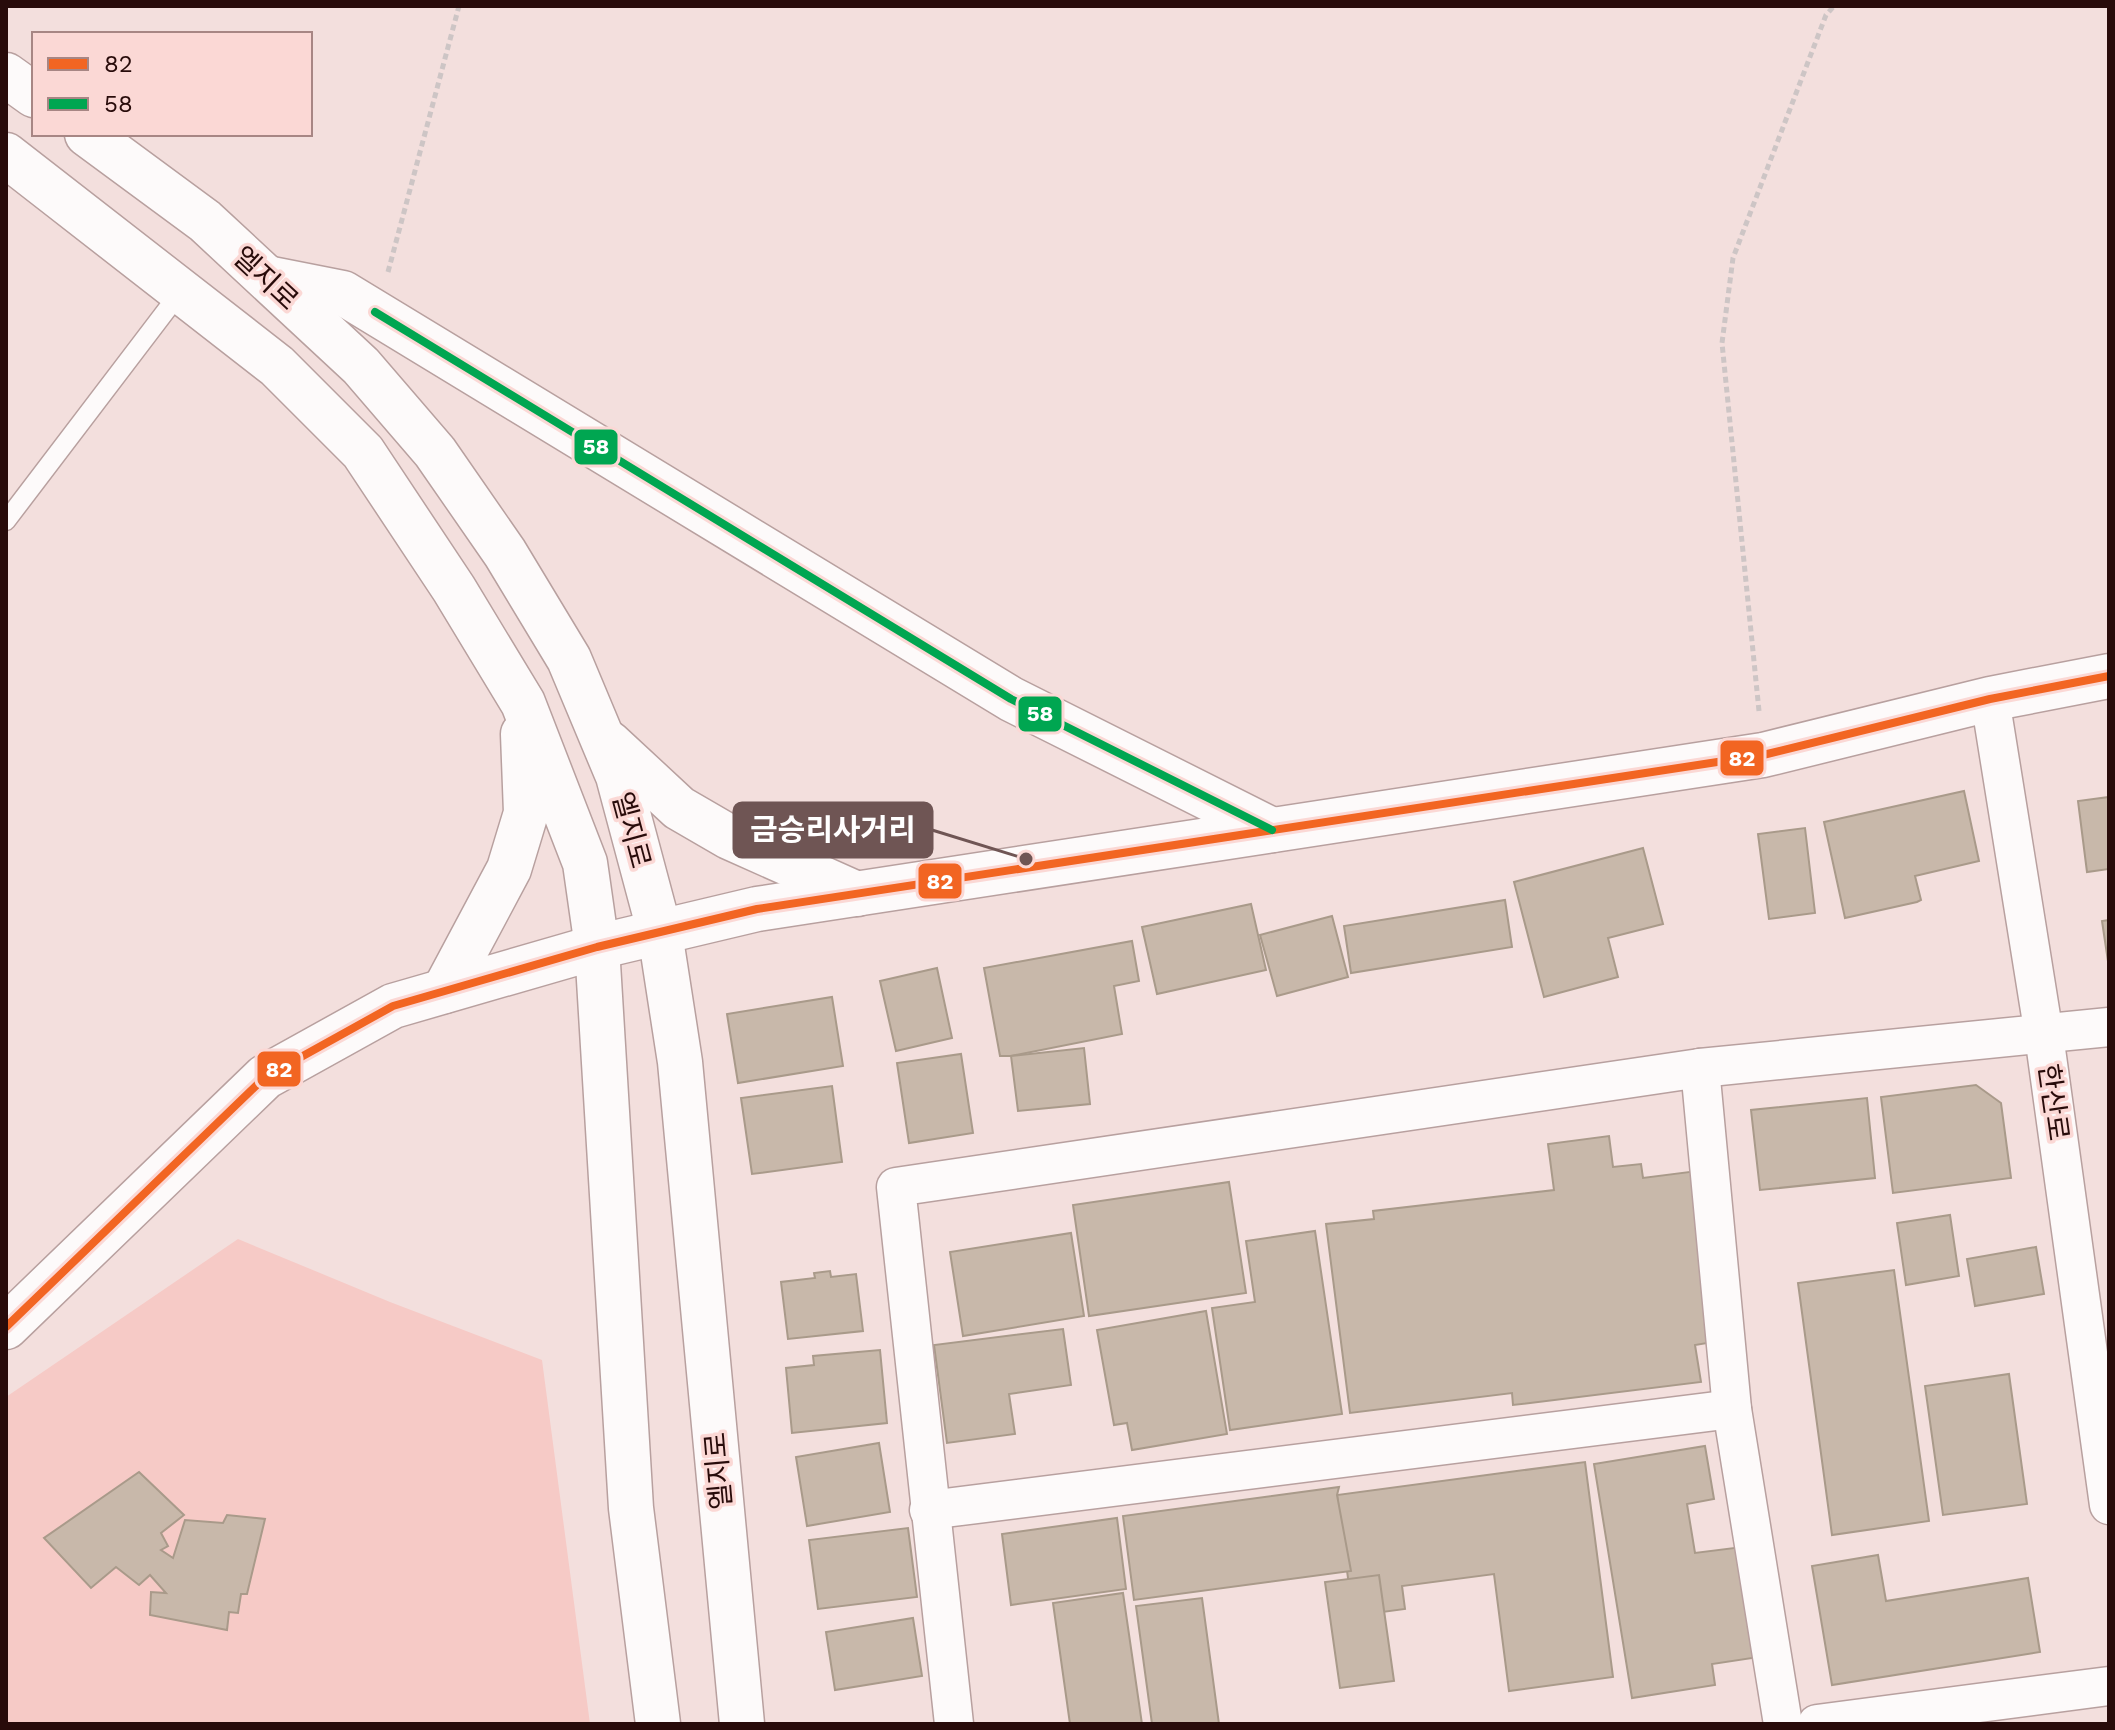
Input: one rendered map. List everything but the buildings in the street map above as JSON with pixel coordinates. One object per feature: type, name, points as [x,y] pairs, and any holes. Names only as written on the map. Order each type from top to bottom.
[{"type":"main road","points":[[6,75],[32,94]]},
{"type":"main road","name":"엘지로","points":[[90,136],[205,221],[361,366],[435,452],[505,553],[569,659],[618,776],[660,933],[680,1062],[742,1724]]},
{"type":"main road","name":"엘지로","points":[[6,155],[277,366],[363,452],[454,589],[523,703],[585,863],[597,947],[631,1508],[658,1724]]},
{"type":"main road","points":[[267,278],[343,293],[1011,699],[1272,830]]},
{"type":"main road","points":[[6,1327],[265,1077],[393,1006],[597,947],[757,909],[1763,755],[1990,699],[2109,676]]},
{"type":"main road","points":[[444,991],[509,869],[526,813],[523,703]]},
{"type":"main road","points":[[601,736],[679,808],[729,837],[857,894]]},
{"type":"street","name":"한산로","points":[[1990,699],[2044,1035],[2109,1505]]},
{"type":"street","points":[[954,1724],[896,1187],[1700,1068],[2109,1027]]},
{"type":"street","points":[[1700,1068],[1732,1409],[1783,1724]]},
{"type":"street","points":[[929,1510],[1732,1409]]},
{"type":"street","points":[[1817,1724],[2109,1686]]},
{"type":"lane","points":[[6,521],[182,290]]},
{"type":"path","points":[[377,313],[459,6]]},
{"type":"path","points":[[1763,755],[1722,343],[1733,258],[1826,15],[1834,6]]},
{"type":"shaded area","points":[[238,1239],[542,1360],[590,1724],[6,1724],[6,1397]]},
{"type":"transit line","name":"58","points":[[375,312],[1011,699],[1272,830]]},
{"type":"transit line","name":"82","points":[[6,1327],[265,1077],[393,1006],[597,947],[757,909],[1763,755],[1990,699],[2109,676]]},
{"type":"place","name":"금승리사거리","points":[[1026,859]]}]
